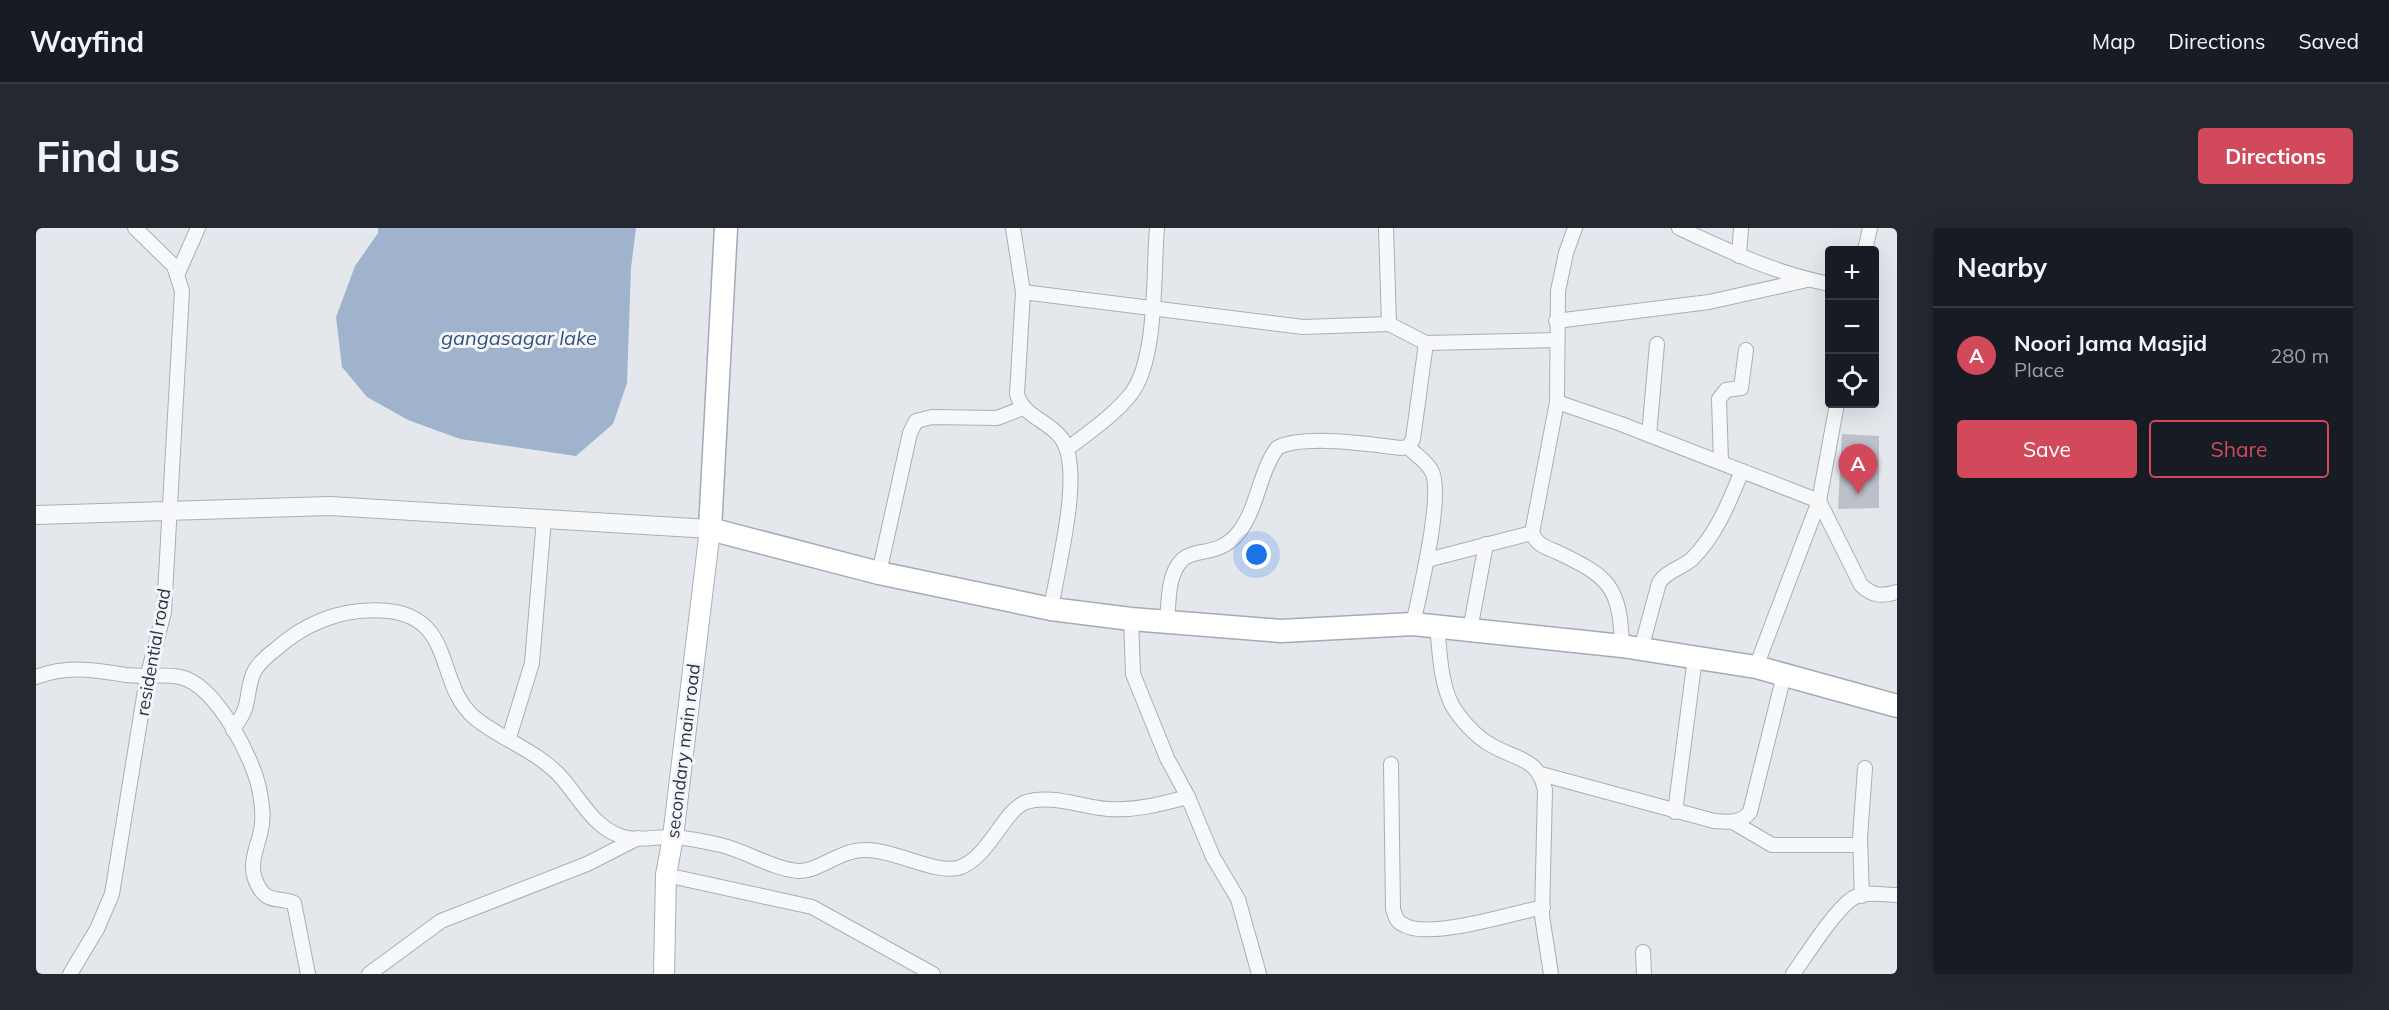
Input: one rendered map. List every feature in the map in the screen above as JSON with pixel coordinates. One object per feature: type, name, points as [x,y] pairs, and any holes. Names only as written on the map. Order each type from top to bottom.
[{"type":"main road","points":[[726,228],[710,529],[879,573],[1050,609],[1131,619],[1281,631],[1413,624],[1631,648],[1756,667],[1897,706]]},
{"type":"main road","name":"secondary main road","points":[[664,974],[666,875],[674,837],[710,529]]},
{"type":"street","points":[[135,228],[167,258],[178,273],[198,228]]},
{"type":"street","points":[[1013,228],[1023,292],[1016,384],[1019,402],[1023,408],[1062,438],[1071,461],[1070,491],[1050,609]]},
{"type":"street","points":[[1067,449],[1117,409],[1138,384],[1144,368],[1152,310],[1157,228]]},
{"type":"street","points":[[1386,228],[1389,324]]},
{"type":"street","points":[[1575,228],[1562,272],[1556,321],[1557,402],[1532,533],[1540,545],[1590,569],[1610,587],[1621,611],[1631,648]]},
{"type":"street","points":[[1679,228],[1739,256],[1807,280],[1825,283]]},
{"type":"street","points":[[1739,256],[1741,228]]},
{"type":"street","points":[[1866,246],[1870,228]]},
{"type":"street","name":"residential road","points":[[70,974],[97,929],[112,894],[147,678],[164,612],[182,309],[178,273]]},
{"type":"street","points":[[1556,321],[1709,302],[1807,280]]},
{"type":"street","points":[[1023,292],[1152,310],[1303,327],[1389,324],[1426,343],[1557,340]]},
{"type":"street","points":[[1408,447],[1413,439],[1426,343]]},
{"type":"street","points":[[1649,435],[1657,344]]},
{"type":"street","points":[[1721,462],[1719,399],[1726,390],[1741,388],[1746,350]]},
{"type":"street","points":[[1557,402],[1721,462],[1819,501],[1862,585],[1871,594],[1881,596],[1897,592]]},
{"type":"street","points":[[879,573],[910,433],[916,421],[932,417],[998,418],[1023,408]]},
{"type":"street","points":[[1756,667],[1819,501],[1836,408]]},
{"type":"street","points":[[1167,622],[1171,583],[1182,560],[1189,555],[1217,550],[1238,534],[1250,516],[1277,448],[1291,443],[1344,442],[1408,447],[1432,470],[1434,479],[1427,560],[1413,624]]},
{"type":"street","points":[[1631,648],[1662,576],[1689,562],[1714,531],[1742,471]]},
{"type":"street","points":[[36,515],[330,506],[710,529]]},
{"type":"street","points":[[509,738],[532,663],[544,519]]},
{"type":"street","points":[[1427,560],[1532,533]]},
{"type":"street","points":[[1470,630],[1486,544]]},
{"type":"street","points":[[233,730],[246,708],[255,670],[305,626],[325,617],[350,612],[389,611],[424,626],[438,641],[462,703],[473,716],[534,752],[560,776],[585,807],[609,831],[627,838],[674,837],[720,844],[780,867],[801,872],[846,852],[863,849],[888,851],[946,869],[959,868],[974,859],[994,840],[1011,814],[1027,802],[1050,800],[1081,806],[1125,810],[1188,797]]},
{"type":"street","points":[[1131,619],[1133,674],[1167,758],[1188,797],[1213,857],[1238,899],[1259,974]]},
{"type":"street","points":[[1437,627],[1442,672],[1452,705],[1474,732],[1490,745],[1530,763],[1541,774],[1675,812],[1733,822],[1772,845],[1860,845]]},
{"type":"street","points":[[1675,812],[1695,658]]},
{"type":"street","points":[[36,677],[63,669],[84,668],[147,678],[182,677],[214,698],[233,730],[260,791],[262,827],[253,862],[255,879],[272,899],[294,903],[308,974]]},
{"type":"street","points":[[1733,822],[1745,819],[1750,812],[1784,675]]},
{"type":"street","points":[[1390,764],[1393,909],[1401,924],[1409,928],[1448,929],[1542,906]]},
{"type":"street","points":[[1862,896],[1860,845],[1865,768]]},
{"type":"street","points":[[1541,774],[1545,790],[1542,906],[1551,974]]},
{"type":"street","points":[[369,974],[441,921],[578,868],[638,838]]},
{"type":"street","points":[[666,875],[812,908],[933,974]]},
{"type":"street","points":[[1793,974],[1841,910],[1854,897],[1897,895]]},
{"type":"street","points":[[1643,952],[1644,974]]},
{"type":"water","name":"gangasagar lake","points":[[378,228],[636,228],[631,268],[627,383],[613,424],[576,456],[460,439],[408,420],[367,397],[342,367],[336,317],[355,266],[378,233]]},
{"type":"building","points":[[1842,434],[1879,436],[1879,508],[1838,509]]},
{"type":"place","name":"Noori Jama Masjid","points":[[1858,494]]}]
